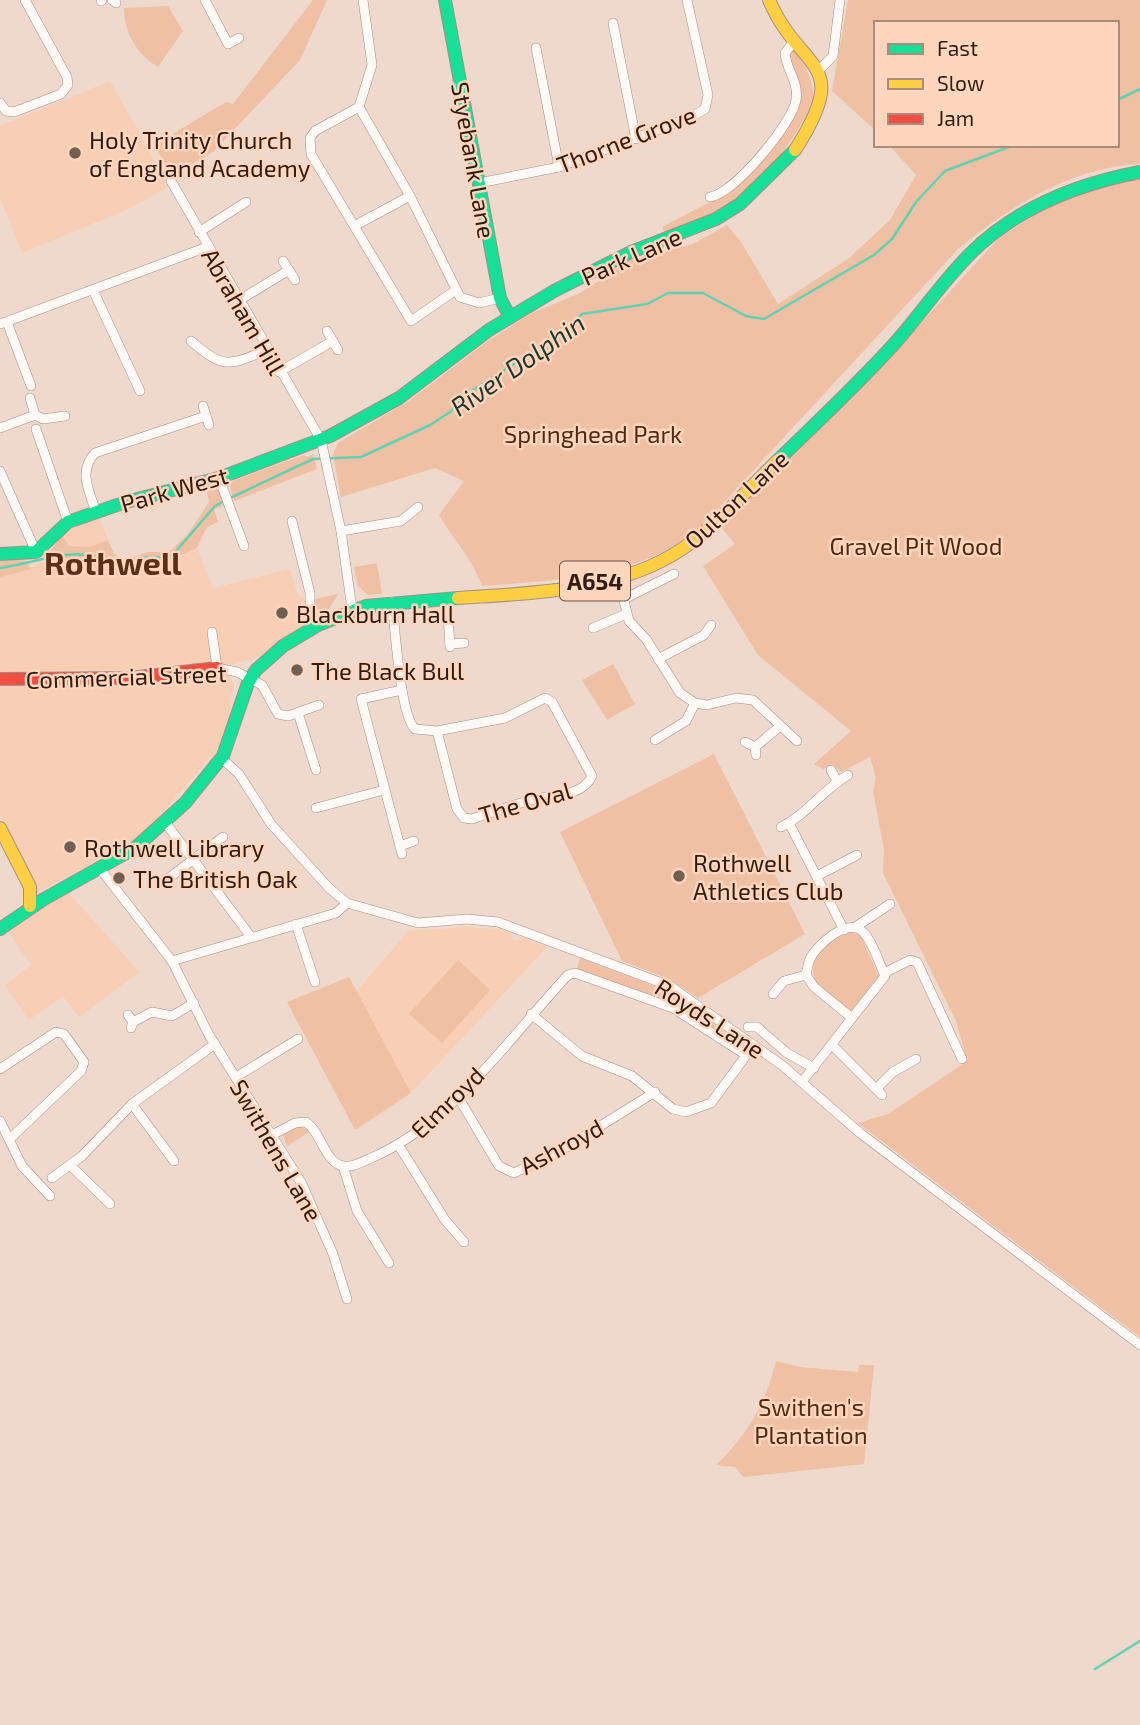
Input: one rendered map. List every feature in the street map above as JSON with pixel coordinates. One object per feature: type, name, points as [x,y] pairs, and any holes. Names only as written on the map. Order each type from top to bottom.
[{"type":"street","points":[[0,103],[6,111],[14,112],[61,94],[68,85],[67,77],[25,0]]},
{"type":"street","points":[[205,0],[228,44],[239,38]]},
{"type":"street","points":[[362,0],[372,65],[359,107],[315,131],[309,146],[411,321],[456,290]]},
{"type":"street","name":"Styebank Lane","points":[[445,0],[500,298],[510,317]]},
{"type":"street","name":"Thorne Grove","points":[[478,183],[559,167],[700,114],[708,103],[687,0]]},
{"type":"street","points":[[769,0],[777,19],[819,70]]},
{"type":"street","name":"Park Lane","points":[[321,440],[399,398],[510,317],[611,261],[716,219],[740,204],[789,159],[811,125],[822,99],[819,70],[833,56],[840,0]]},
{"type":"street","points":[[613,23],[636,139]]},
{"type":"street","points":[[710,197],[727,190],[749,168],[791,115],[796,86],[785,53],[796,40]]},
{"type":"street","points":[[536,48],[559,167]]},
{"type":"street","points":[[359,107],[410,196],[456,290],[472,302],[485,303],[500,298]]},
{"type":"street","name":"Oulton Lane","points":[[352,609],[392,602],[557,587],[618,576],[666,559],[698,537],[908,327],[971,253],[1003,226],[1070,189],[1106,177],[1140,172]]},
{"type":"street","name":"Abraham Hill","points":[[171,181],[279,372],[321,440],[341,531],[352,609]]},
{"type":"street","points":[[356,225],[410,196]]},
{"type":"street","points":[[199,232],[246,202]]},
{"type":"street","points":[[31,386],[4,323],[207,247]]},
{"type":"street","points":[[283,261],[295,280]]},
{"type":"street","points":[[238,301],[289,270]]},
{"type":"street","points":[[93,290],[140,391]]},
{"type":"street","points":[[279,372],[336,346],[327,331]]},
{"type":"street","points":[[191,341],[225,364],[267,350]]},
{"type":"street","points":[[30,398],[35,415]]},
{"type":"street","points":[[0,428],[35,415],[43,419],[65,416]]},
{"type":"street","points":[[96,512],[85,476],[87,463],[95,453],[206,416]]},
{"type":"street","points":[[41,433],[68,522]]},
{"type":"street","name":"Park West","points":[[36,552],[68,522],[151,494],[219,478],[321,440]]},
{"type":"street","points":[[0,471],[36,552],[0,554]]},
{"type":"street","points":[[219,478],[244,547]]},
{"type":"street","points":[[341,531],[401,521],[419,507]]},
{"type":"street","points":[[292,521],[310,593],[310,631]]},
{"type":"street","points":[[624,599],[674,574]]},
{"type":"street","points":[[618,576],[626,614],[680,693],[695,703],[707,705],[736,698],[753,700],[796,741]]},
{"type":"street","points":[[447,597],[450,646],[464,643]]},
{"type":"street","points":[[392,602],[402,690],[411,725],[421,731],[437,731]]},
{"type":"street","name":"A654","points":[[0,929],[30,906],[101,870],[135,849],[165,822],[191,797],[221,758],[229,744],[250,678],[264,662],[310,631],[352,609]]},
{"type":"street","points":[[593,627],[626,614]]},
{"type":"street","points":[[658,660],[706,639],[711,625]]},
{"type":"street","points":[[212,632],[217,668]]},
{"type":"street","name":"Commercial Street","points":[[0,679],[130,678],[217,668],[250,678]]},
{"type":"street","points":[[250,678],[262,685],[278,714],[298,713],[319,705]]},
{"type":"street","points":[[402,690],[360,695],[401,850],[414,841]]},
{"type":"street","name":"The Oval","points":[[545,698],[552,702],[592,776],[589,782],[567,793],[534,799],[472,819],[464,818],[457,809],[437,731],[505,718],[545,698]]},
{"type":"street","points":[[655,740],[686,721],[695,703]]},
{"type":"street","points":[[298,713],[316,770]]},
{"type":"street","points":[[746,742],[755,751],[779,727]]},
{"type":"street","name":"Royds Lane","points":[[221,758],[239,774],[271,824],[329,888],[347,903],[418,923],[482,919],[520,928],[670,986],[802,1082],[860,1133],[1140,1345]]},
{"type":"street","points":[[831,770],[837,781]]},
{"type":"street","points":[[802,1082],[885,976],[863,932],[849,929],[785,825],[808,811],[824,791],[848,775]]},
{"type":"street","points":[[316,808],[384,790]]},
{"type":"street","points":[[165,822],[251,937]]},
{"type":"street","points":[[0,828],[30,887],[30,906]]},
{"type":"street","points":[[161,884],[223,837]]},
{"type":"street","points":[[817,876],[857,856]]},
{"type":"street","name":"Swithens Lane","points":[[101,870],[172,961],[215,1044],[302,1184],[333,1254],[347,1299]]},
{"type":"street","points":[[172,961],[336,913],[347,903]]},
{"type":"street","points":[[852,1018],[814,987],[806,975],[809,960],[817,949],[890,904]]},
{"type":"street","points":[[296,924],[315,982]]},
{"type":"street","points":[[884,973],[912,956],[962,1059]]},
{"type":"street","name":"Royds Lane","points":[[571,974],[582,973],[656,1000],[688,1017],[746,1055]]},
{"type":"street","name":"Elmroyd","points":[[343,1166],[355,1165],[399,1146],[429,1124],[458,1097],[531,1014],[571,974]]},
{"type":"street","points":[[773,994],[784,981],[806,975]]},
{"type":"street","points":[[130,1021],[152,1012],[172,1017],[194,1003]]},
{"type":"street","points":[[531,1014],[582,1056],[632,1076],[673,1109],[686,1112],[699,1110],[711,1103],[753,1045]]},
{"type":"street","points":[[748,1027],[757,1027],[787,1053],[814,1068]]},
{"type":"street","points":[[0,1069],[49,1041],[56,1032],[64,1034],[81,1056],[83,1067],[18,1125],[13,1136]]},
{"type":"street","points":[[236,1077],[299,1039]]},
{"type":"street","points":[[52,1178],[71,1166],[132,1104],[215,1044]]},
{"type":"street","points":[[832,1045],[850,1059],[860,1074],[880,1091],[893,1072],[916,1059]]},
{"type":"street","name":"Ashroyd","points":[[458,1097],[499,1166],[514,1173],[560,1151],[655,1092]]},
{"type":"street","points":[[132,1104],[174,1161]]},
{"type":"street","points":[[0,1121],[22,1166],[50,1196]]},
{"type":"street","points":[[272,1135],[295,1123],[306,1122],[332,1160],[343,1166],[357,1211],[389,1263]]},
{"type":"street","points":[[399,1146],[445,1220],[464,1242]]},
{"type":"street","points":[[71,1166],[110,1204]]},
{"type":"shaded area","name":"Holy Trinity Church of England Academy","points":[[110,81],[169,186],[133,207],[22,253],[0,198],[0,126]]},
{"type":"shaded area","points":[[100,518],[108,540],[89,547],[69,546],[62,535]]},
{"type":"shaded area","points":[[197,548],[213,588],[290,569],[298,595],[307,600],[307,624],[256,658],[231,665],[229,677],[234,685],[225,740],[160,816],[130,843],[37,893],[0,816],[0,577],[55,559],[91,557],[106,563],[120,576],[155,560],[159,566]]},
{"type":"shaded area","points":[[68,892],[139,972],[79,1017],[63,996],[29,1020],[5,985],[31,965],[7,930]]},
{"type":"shaded area","points":[[466,927],[498,929],[513,933],[511,939],[518,941],[521,937],[547,947],[411,1093],[355,993],[408,931]]},
{"type":"green space","points":[[313,0],[327,0],[300,60],[213,152],[172,176],[154,145],[226,102],[233,104]]},
{"type":"green space","name":"Springhead Park","points":[[848,0],[1140,0],[1140,164],[1115,167],[1066,181],[1020,204],[977,233],[958,249],[714,513],[686,538],[640,562],[614,569],[561,579],[482,586],[468,558],[439,515],[464,481],[435,468],[341,497],[333,454],[338,443],[409,401],[485,343],[530,314],[580,293],[631,260],[693,244],[727,225],[741,242],[778,304],[848,259],[890,220],[916,175],[891,147],[1119,147],[1119,21],[874,21],[874,129],[832,91]]},
{"type":"green space","points":[[168,6],[183,31],[158,67],[144,56],[133,42],[126,26],[124,8]]},
{"type":"green space","points":[[796,49],[811,80],[813,101],[785,149],[787,152],[747,193],[713,217],[665,234],[662,227],[729,192],[751,171],[794,115],[798,81],[788,58],[790,50]]},
{"type":"green space","name":"Gravel Pit Wood","points":[[1140,179],[1140,1337],[858,1123],[888,1114],[967,1061],[956,1021],[883,873],[884,850],[873,791],[876,778],[870,757],[841,772],[832,764],[823,769],[814,764],[851,731],[758,655],[703,566],[735,544],[718,524],[852,398],[999,238],[1055,202],[1113,182]]},
{"type":"green space","points":[[313,454],[317,469],[234,501],[230,486],[233,481]]},
{"type":"green space","points":[[212,487],[220,491],[225,505],[214,509],[218,522],[207,527],[197,548],[159,566],[155,561],[120,576],[104,564],[90,559],[56,559],[51,563],[48,554],[62,535],[69,546],[89,547],[108,540],[114,554],[124,561],[147,552],[169,552],[188,534],[209,502],[206,488]]},
{"type":"green space","points":[[24,559],[31,569],[0,577],[0,561]]},
{"type":"green space","points":[[377,563],[382,594],[368,595],[358,586],[354,567]]},
{"type":"green space","points":[[338,594],[329,609],[315,618],[315,599]]},
{"type":"green space","points":[[613,664],[635,704],[607,720],[582,680]]},
{"type":"green space","name":"Rothwell Athletics Club","points":[[714,754],[805,934],[698,998],[669,979],[622,961],[560,832]]},
{"type":"green space","points":[[851,932],[861,936],[879,977],[851,1010],[835,1002],[824,992],[816,981],[813,970],[815,959],[822,948]]},
{"type":"green space","points":[[580,958],[672,993],[742,1046],[669,1002],[577,969]]},
{"type":"green space","points":[[458,960],[490,990],[442,1043],[409,1014]]},
{"type":"green space","points":[[349,977],[411,1093],[355,1130],[287,1002]]},
{"type":"green space","points":[[297,1126],[311,1131],[287,1146],[283,1135]]},
{"type":"green space","name":"Swithen's Plantation","points":[[776,1361],[800,1367],[858,1372],[859,1365],[874,1365],[864,1464],[743,1477],[735,1467],[716,1465],[738,1441],[754,1417],[767,1391]]},
{"type":"waterway","name":"River Dolphin","points":[[1119,99],[1140,89]]},
{"type":"waterway","name":"River Dolphin","points":[[230,498],[313,459],[361,457],[430,425],[450,412],[467,394],[560,334],[582,314],[647,304],[668,293],[703,293],[746,316],[764,319],[874,255],[892,239],[916,202],[945,171],[1009,147]]},
{"type":"waterway","name":"River Dolphin","points":[[0,568],[76,554],[90,555],[124,567],[141,558],[171,557],[215,506],[224,501]]},
{"type":"waterway","points":[[1095,1669],[1140,1641]]},
{"type":"traffic: fast","points":[[445,0],[500,298],[510,317]]},
{"type":"traffic: fast","points":[[0,554],[36,552],[68,522],[126,502],[219,478],[330,436],[399,398],[489,330],[554,291],[631,252],[716,219],[740,204],[795,150]]},
{"type":"traffic: fast","points":[[777,461],[880,359],[960,265],[988,238],[1007,223],[1049,200],[1093,183],[1140,172]]},
{"type":"traffic: fast","points":[[0,929],[44,899],[135,848],[185,803],[223,756],[248,683],[256,670],[283,646],[318,625],[366,606],[458,598]]},
{"type":"traffic: slow","points":[[769,0],[781,24],[816,68],[821,82],[820,98],[812,120],[795,150]]},
{"type":"traffic: slow","points":[[458,598],[573,588],[630,574],[657,563],[682,549],[707,529],[777,461]]},
{"type":"traffic: slow","points":[[0,828],[30,887],[30,906]]},
{"type":"traffic: jam","points":[[0,679],[130,678],[217,668]]},
{"type":"place","name":"Holy Trinity Church of England Academy","points":[[75,153]]},
{"type":"place","name":"Blackburn Hall","points":[[282,613]]},
{"type":"place","name":"The Black Bull","points":[[297,670]]},
{"type":"place","name":"Rothwell Library","points":[[70,847]]},
{"type":"place","name":"Rothwell Athletics Club","points":[[679,876]]},
{"type":"place","name":"The British Oak","points":[[119,878]]},
{"type":"district","name":"Rothwell","points":[[113,562]]}]
